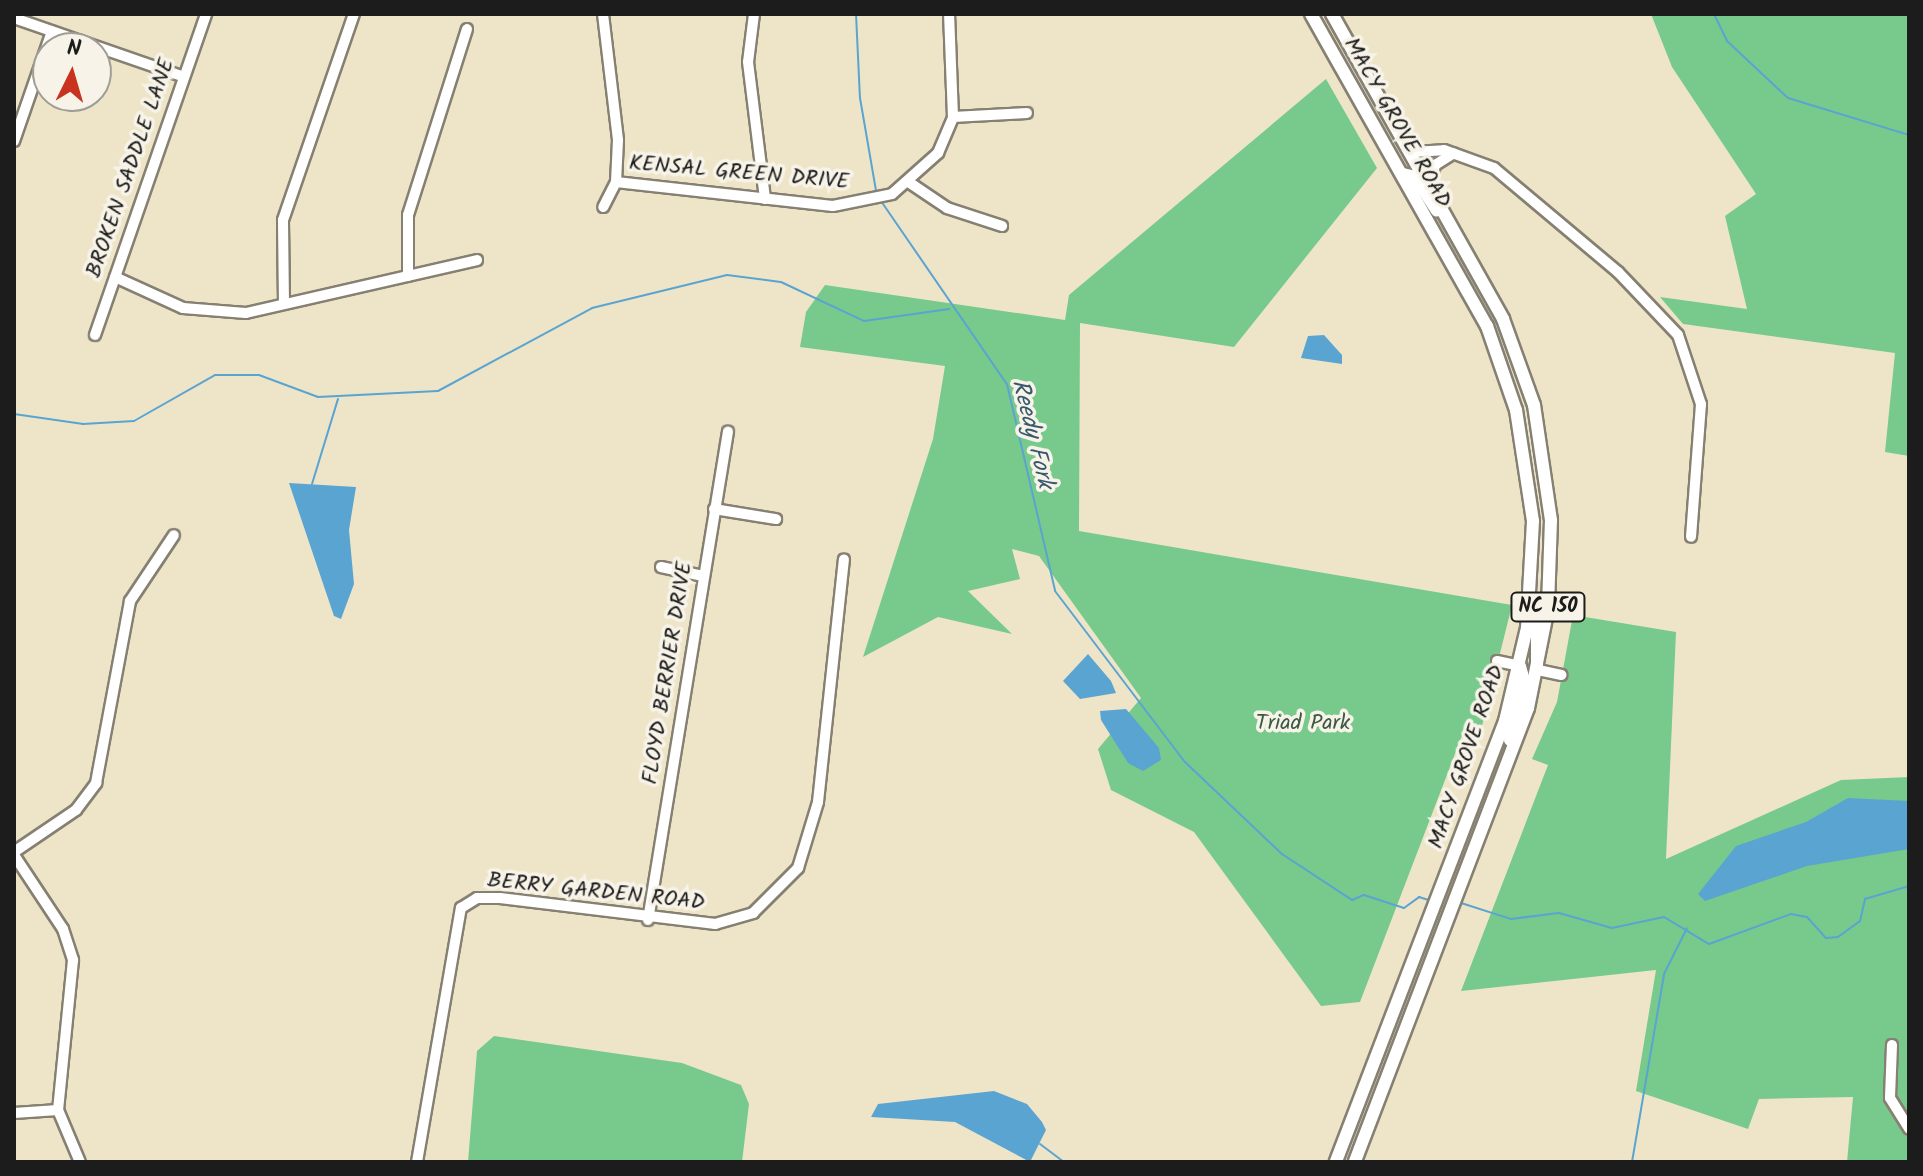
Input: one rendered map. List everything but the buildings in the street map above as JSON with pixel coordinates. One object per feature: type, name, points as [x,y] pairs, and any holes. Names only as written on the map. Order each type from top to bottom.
[{"type":"main road","name":"MACY GROVE ROAD","points":[[1311,14],[1477,305],[1504,368],[1526,454],[1533,543],[1520,666],[1450,865],[1336,1162]]},
{"type":"main road","name":"MACY GROVE ROAD","points":[[1332,14],[1482,276],[1521,362],[1547,474],[1551,575],[1538,670],[1490,812],[1355,1162]]},
{"type":"main road","points":[[1403,174],[1417,180],[1482,276]]},
{"type":"main road","points":[[1533,543],[1538,670]]},
{"type":"main road","points":[[1490,812],[1525,684],[1520,666]]},
{"type":"street","name":"BROKEN SADDLE LANE","points":[[95,335],[206,14]]},
{"type":"street","points":[[284,304],[283,220],[354,14]]},
{"type":"street","points":[[603,14],[616,110],[616,182],[603,207]]},
{"type":"street","points":[[754,14],[748,62],[765,199]]},
{"type":"street","name":"KENSAL GREEN DRIVE","points":[[616,182],[850,206],[910,183],[938,153],[953,117],[949,14]]},
{"type":"street","points":[[14,18],[184,77]]},
{"type":"street","points":[[408,276],[408,215],[467,29]]},
{"type":"street","points":[[14,141],[52,31]]},
{"type":"street","points":[[953,117],[1027,113]]},
{"type":"street","points":[[1411,152],[1454,153],[1504,175],[1678,335],[1701,404],[1691,537]]},
{"type":"street","points":[[1430,184],[1435,165],[1454,153]]},
{"type":"street","points":[[910,183],[947,208],[1002,226]]},
{"type":"street","points":[[115,277],[183,308],[246,313],[477,260]]},
{"type":"street","name":"FLOYD BERRIER DRIVE","points":[[648,920],[728,432]]},
{"type":"street","points":[[714,509],[776,519]]},
{"type":"street","points":[[80,1162],[58,1110],[73,960],[63,929],[14,853],[76,810],[96,783],[130,601],[174,535]]},
{"type":"street","name":"BERRY GARDEN ROAD","points":[[417,1162],[461,908],[477,898],[500,898],[690,926],[736,920],[771,900],[798,868],[818,802],[844,559]]},
{"type":"street","points":[[661,567],[703,576]]},
{"type":"street","points":[[1497,661],[1520,666]]},
{"type":"street","points":[[1538,670],[1561,675]]},
{"type":"street","points":[[1892,1045],[1890,1098],[1909,1128]]},
{"type":"street","points":[[14,1113],[58,1110]]},
{"type":"green space","points":[[1651,14],[1909,14],[1909,456],[1885,452],[1895,353],[1683,324],[1660,297],[1747,309],[1725,216],[1756,194],[1672,67]]},
{"type":"green space","name":"Triad Park","points":[[1326,79],[1377,168],[1234,347],[1080,323],[1079,531],[1512,605],[1479,738],[1463,733],[1360,1002],[1321,1006],[1194,832],[1111,790],[1098,749],[1141,698],[1039,556],[1012,549],[1020,579],[968,591],[1012,634],[938,617],[863,657],[933,439],[945,366],[800,347],[806,312],[825,285],[1065,320],[1069,295]]},
{"type":"green space","points":[[1573,615],[1676,632],[1666,859],[1841,780],[1909,777],[1909,1162],[1847,1162],[1853,1097],[1759,1099],[1748,1129],[1636,1091],[1656,970],[1461,991],[1548,765],[1532,759],[1557,702]]},
{"type":"green space","points":[[494,1036],[682,1063],[741,1085],[749,1104],[742,1162],[468,1162],[477,1051]]},
{"type":"water","points":[[1324,335],[1342,355],[1342,364],[1301,358],[1308,336]]},
{"type":"water","points":[[289,483],[356,487],[349,530],[354,584],[341,619],[334,616]]},
{"type":"water","points":[[1088,654],[1111,681],[1116,693],[1080,699],[1063,681]]},
{"type":"water","points":[[1126,709],[1159,748],[1161,760],[1143,771],[1128,763],[1101,720],[1100,711]]},
{"type":"water","points":[[1848,798],[1909,801],[1909,849],[1807,866],[1705,901],[1698,894],[1736,846],[1806,822]]},
{"type":"water","points":[[994,1091],[1027,1104],[1042,1122],[1046,1130],[1030,1162],[955,1122],[871,1117],[878,1104]]},
{"type":"waterway","points":[[856,14],[860,98],[876,191]]},
{"type":"waterway","points":[[1714,14],[1727,41],[1788,98],[1909,135]]},
{"type":"waterway","name":"Reedy Fork","points":[[881,201],[1007,384],[1055,591],[1185,762],[1282,854],[1352,900],[1364,895],[1404,908],[1419,897],[1429,900]]},
{"type":"waterway","name":"Reedy Fork","points":[[14,414],[83,424],[134,421],[215,375],[259,375],[318,397],[438,391],[592,308],[727,275],[781,282],[864,321],[949,309]]},
{"type":"waterway","points":[[312,484],[338,399]]},
{"type":"waterway","points":[[1458,902],[1511,919],[1559,913],[1612,928],[1664,917],[1709,944],[1791,914],[1807,917],[1826,938],[1838,937],[1860,921],[1865,899],[1909,886]]},
{"type":"waterway","points":[[1632,1162],[1664,974],[1687,928]]},
{"type":"waterway","points":[[1040,1144],[1064,1162]]}]
